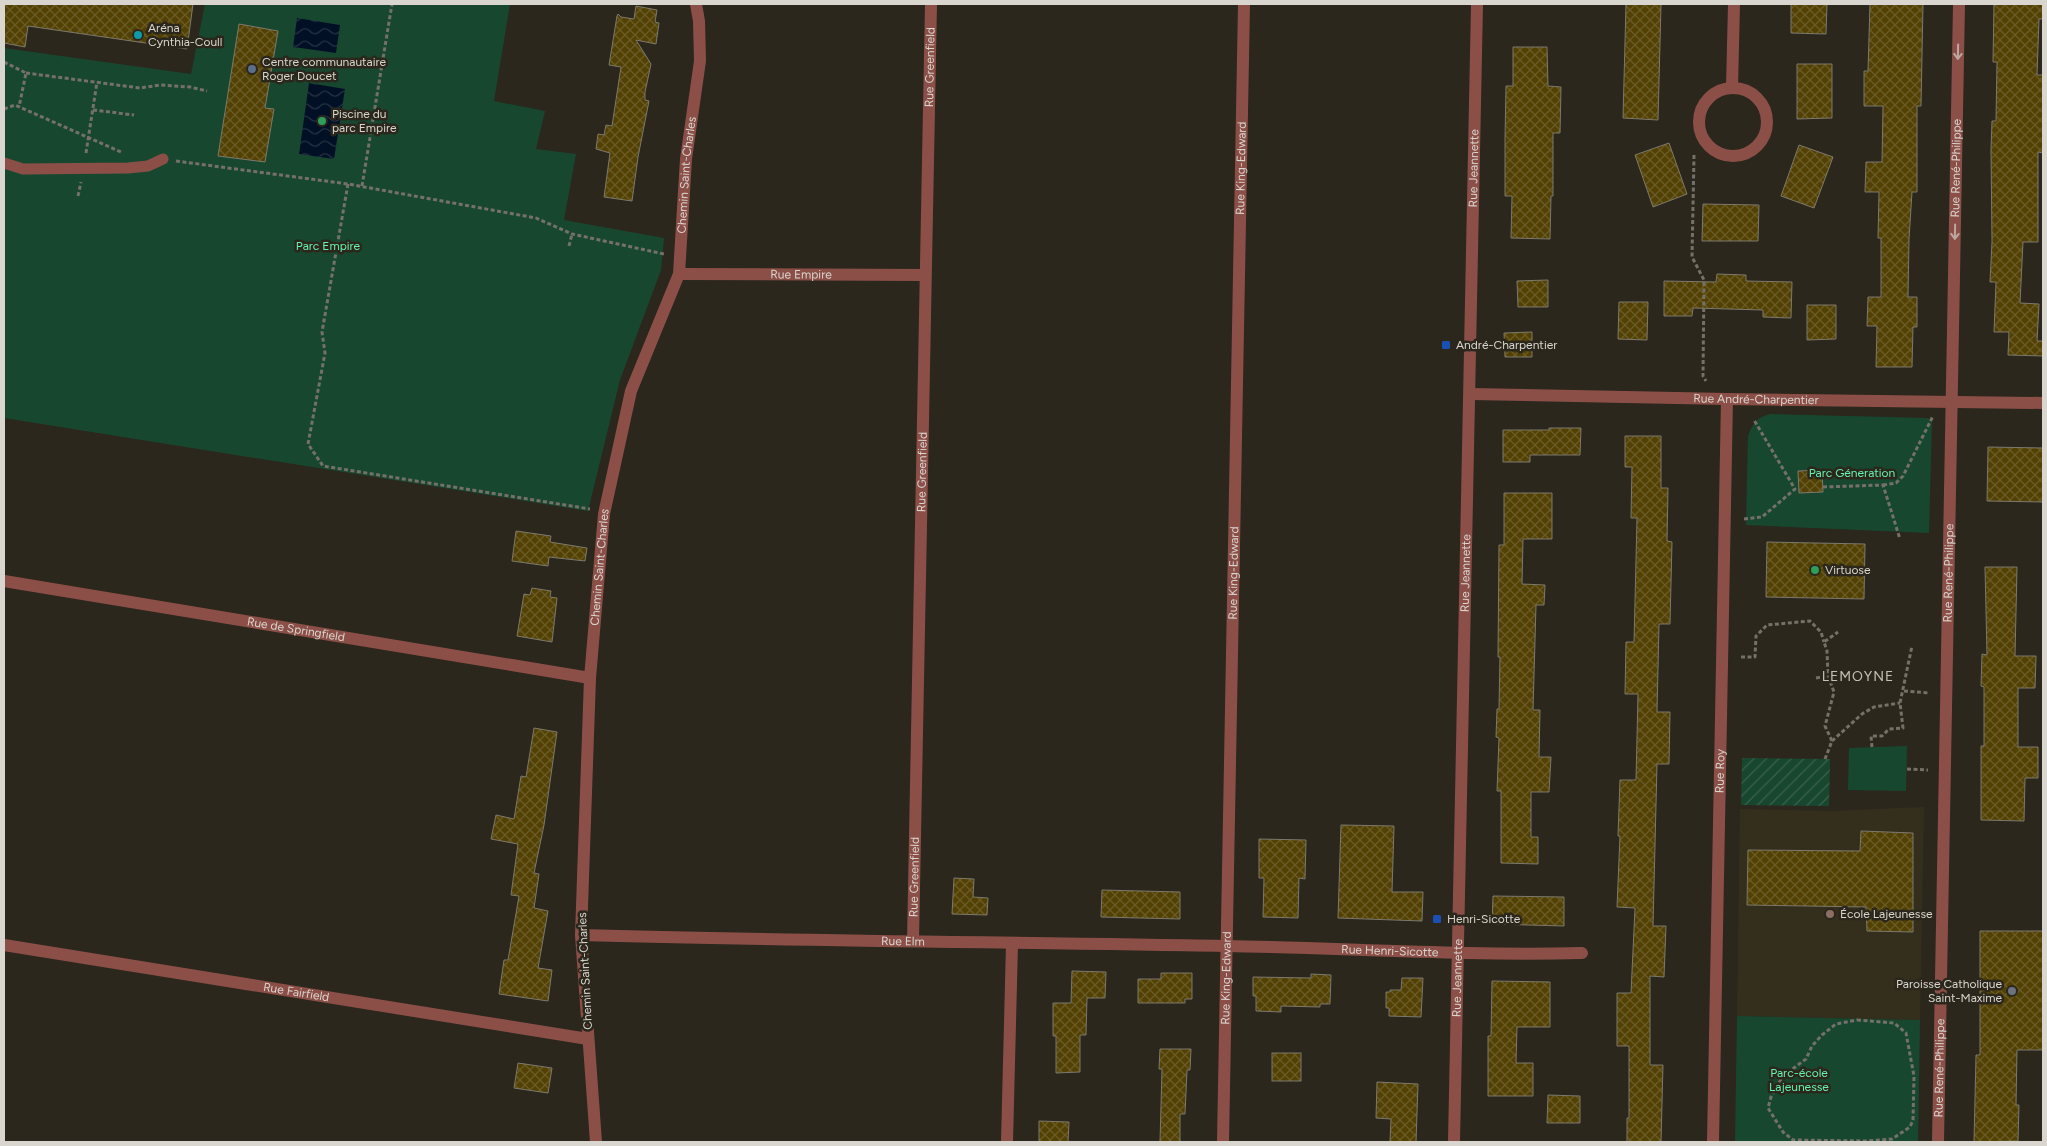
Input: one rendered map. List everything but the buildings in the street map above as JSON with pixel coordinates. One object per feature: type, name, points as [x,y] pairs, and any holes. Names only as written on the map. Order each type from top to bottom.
[{"type":"street","name":"Chemin Saint-Charles","points":[[596,1142],[581,935],[590,678],[604,514],[632,391],[679,274],[686,159],[700,61],[699,22],[696,4]]},
{"type":"street","name":"Rue Greenfield","points":[[913,941],[931,4]]},
{"type":"street","name":"Rue King-Edward","points":[[1223,1142],[1244,4]]},
{"type":"street","name":"Rue Jeannette","points":[[1454,1142],[1477,4]]},
{"type":"street","points":[[1732,88],[1734,4]]},
{"type":"street","name":"Rue René-Philippe","points":[[1938,1142],[1959,4]]},
{"type":"street","points":[[1732,88],[1744,90],[1762,104],[1766,114],[1767,126],[1764,137],[1748,153],[1726,156],[1716,152],[1707,145],[1701,136],[1699,125],[1700,114],[1708,100],[1721,90],[1732,88]]},
{"type":"street","name":"Rue Empire","points":[[679,274],[925,275]]},
{"type":"street","name":"Rue André-Charpentier","points":[[1470,394],[2043,403]]},
{"type":"street","name":"Rue Roy","points":[[1712,1142],[1727,399]]},
{"type":"street","name":"Rue de Springfield","points":[[4,582],[590,678]]},
{"type":"street","name":"Rue Elm","points":[[581,935],[1012,944],[1227,946]]},
{"type":"street","name":"Rue Fairfield","points":[[4,944],[588,1039]]},
{"type":"street","points":[[1007,1142],[1012,944]]},
{"type":"street","name":"Rue Henri-Sicotte","points":[[1227,946],[1582,953]]},
{"type":"lane","points":[[4,163],[22,170],[142,166],[163,160]]},
{"type":"path","points":[[362,186],[392,4]]},
{"type":"path","points":[[4,62],[26,73],[140,88],[160,85],[190,87],[207,91]]},
{"type":"path","points":[[19,107],[26,73]]},
{"type":"path","points":[[78,196],[97,82]]},
{"type":"path","points":[[4,109],[15,105],[124,153]]},
{"type":"path","points":[[93,110],[134,115]]},
{"type":"path","points":[[1694,156],[1692,257],[1704,280],[1703,376],[1705,380]]},
{"type":"path","points":[[163,160],[362,186],[536,218],[572,234],[665,254]]},
{"type":"path","points":[[348,184],[322,332],[325,353],[308,444],[323,466],[592,510]]},
{"type":"path","points":[[569,246],[572,234]]},
{"type":"path","points":[[1823,487],[1896,483],[1902,476],[1932,417]]},
{"type":"path","points":[[1744,519],[1762,517],[1797,488],[1754,420]]},
{"type":"path","points":[[1883,485],[1900,539]]},
{"type":"path","points":[[1742,657],[1756,657],[1756,636],[1767,625],[1810,622],[1821,632],[1827,651],[1828,676],[1834,692],[1825,726],[1832,741]]},
{"type":"path","points":[[1824,642],[1838,632]]},
{"type":"path","points":[[1872,747],[1871,736],[1882,736],[1889,729],[1903,728],[1900,703],[1912,646]]},
{"type":"path","points":[[1816,678],[1828,676]]},
{"type":"path","points":[[1904,691],[1929,693]]},
{"type":"path","points":[[1825,759],[1832,741],[1862,714],[1874,707],[1900,703]]},
{"type":"path","points":[[1907,770],[1928,770]]},
{"type":"path","points":[[1858,1020],[1894,1023],[1906,1033],[1914,1076],[1913,1120],[1910,1127],[1903,1132],[1892,1138],[1866,1141],[1793,1140],[1783,1132],[1768,1108],[1771,1097],[1783,1076],[1806,1059],[1812,1046],[1836,1024],[1858,1020]]},
{"type":"shaded area","name":"École Lajeunesse","points":[[1924,807],[1920,1020],[1737,1016],[1740,809],[1832,811]]},
{"type":"green space","name":"Parc Empire","points":[[205,4],[510,4],[494,101],[545,111],[536,149],[576,154],[564,220],[664,238],[661,270],[620,380],[588,511],[4,418],[4,48],[191,74]]},
{"type":"green space","name":"Parc Géneration","points":[[1771,414],[1928,418],[1932,421],[1929,533],[1746,525],[1748,436],[1756,421]]},
{"type":"green space","points":[[1907,746],[1906,791],[1848,790],[1849,748]]},
{"type":"green space","points":[[1742,758],[1830,759],[1829,806],[1741,805]]},
{"type":"green space","name":"Parc-école Lajeunesse","points":[[1737,1016],[1920,1020],[1918,1142],[1735,1142]]},
{"type":"water","points":[[297,18],[340,25],[336,53],[293,47]]},
{"type":"water","name":"Piscine du parc Empire","points":[[309,83],[345,89],[334,159],[299,154]]},
{"type":"place","name":"Aréna Cynthia-Coull","points":[[138,35]]},
{"type":"place","name":"Centre communautaire Roger Doucet","points":[[252,69]]},
{"type":"place","name":"Piscine du parc Empire","points":[[322,121]]},
{"type":"place","name":"André-Charpentier","points":[[1446,345]]},
{"type":"place","name":"Virtuose","points":[[1815,570]]},
{"type":"place","name":"École Lajeunesse","points":[[1830,914]]},
{"type":"place","name":"Henri-Sicotte","points":[[1437,919]]},
{"type":"place","name":"Paroisse Catholique Saint-Maxime","points":[[2012,991]]},
{"type":"district","name":"LEMOYNE","points":[[1858,676]]}]
